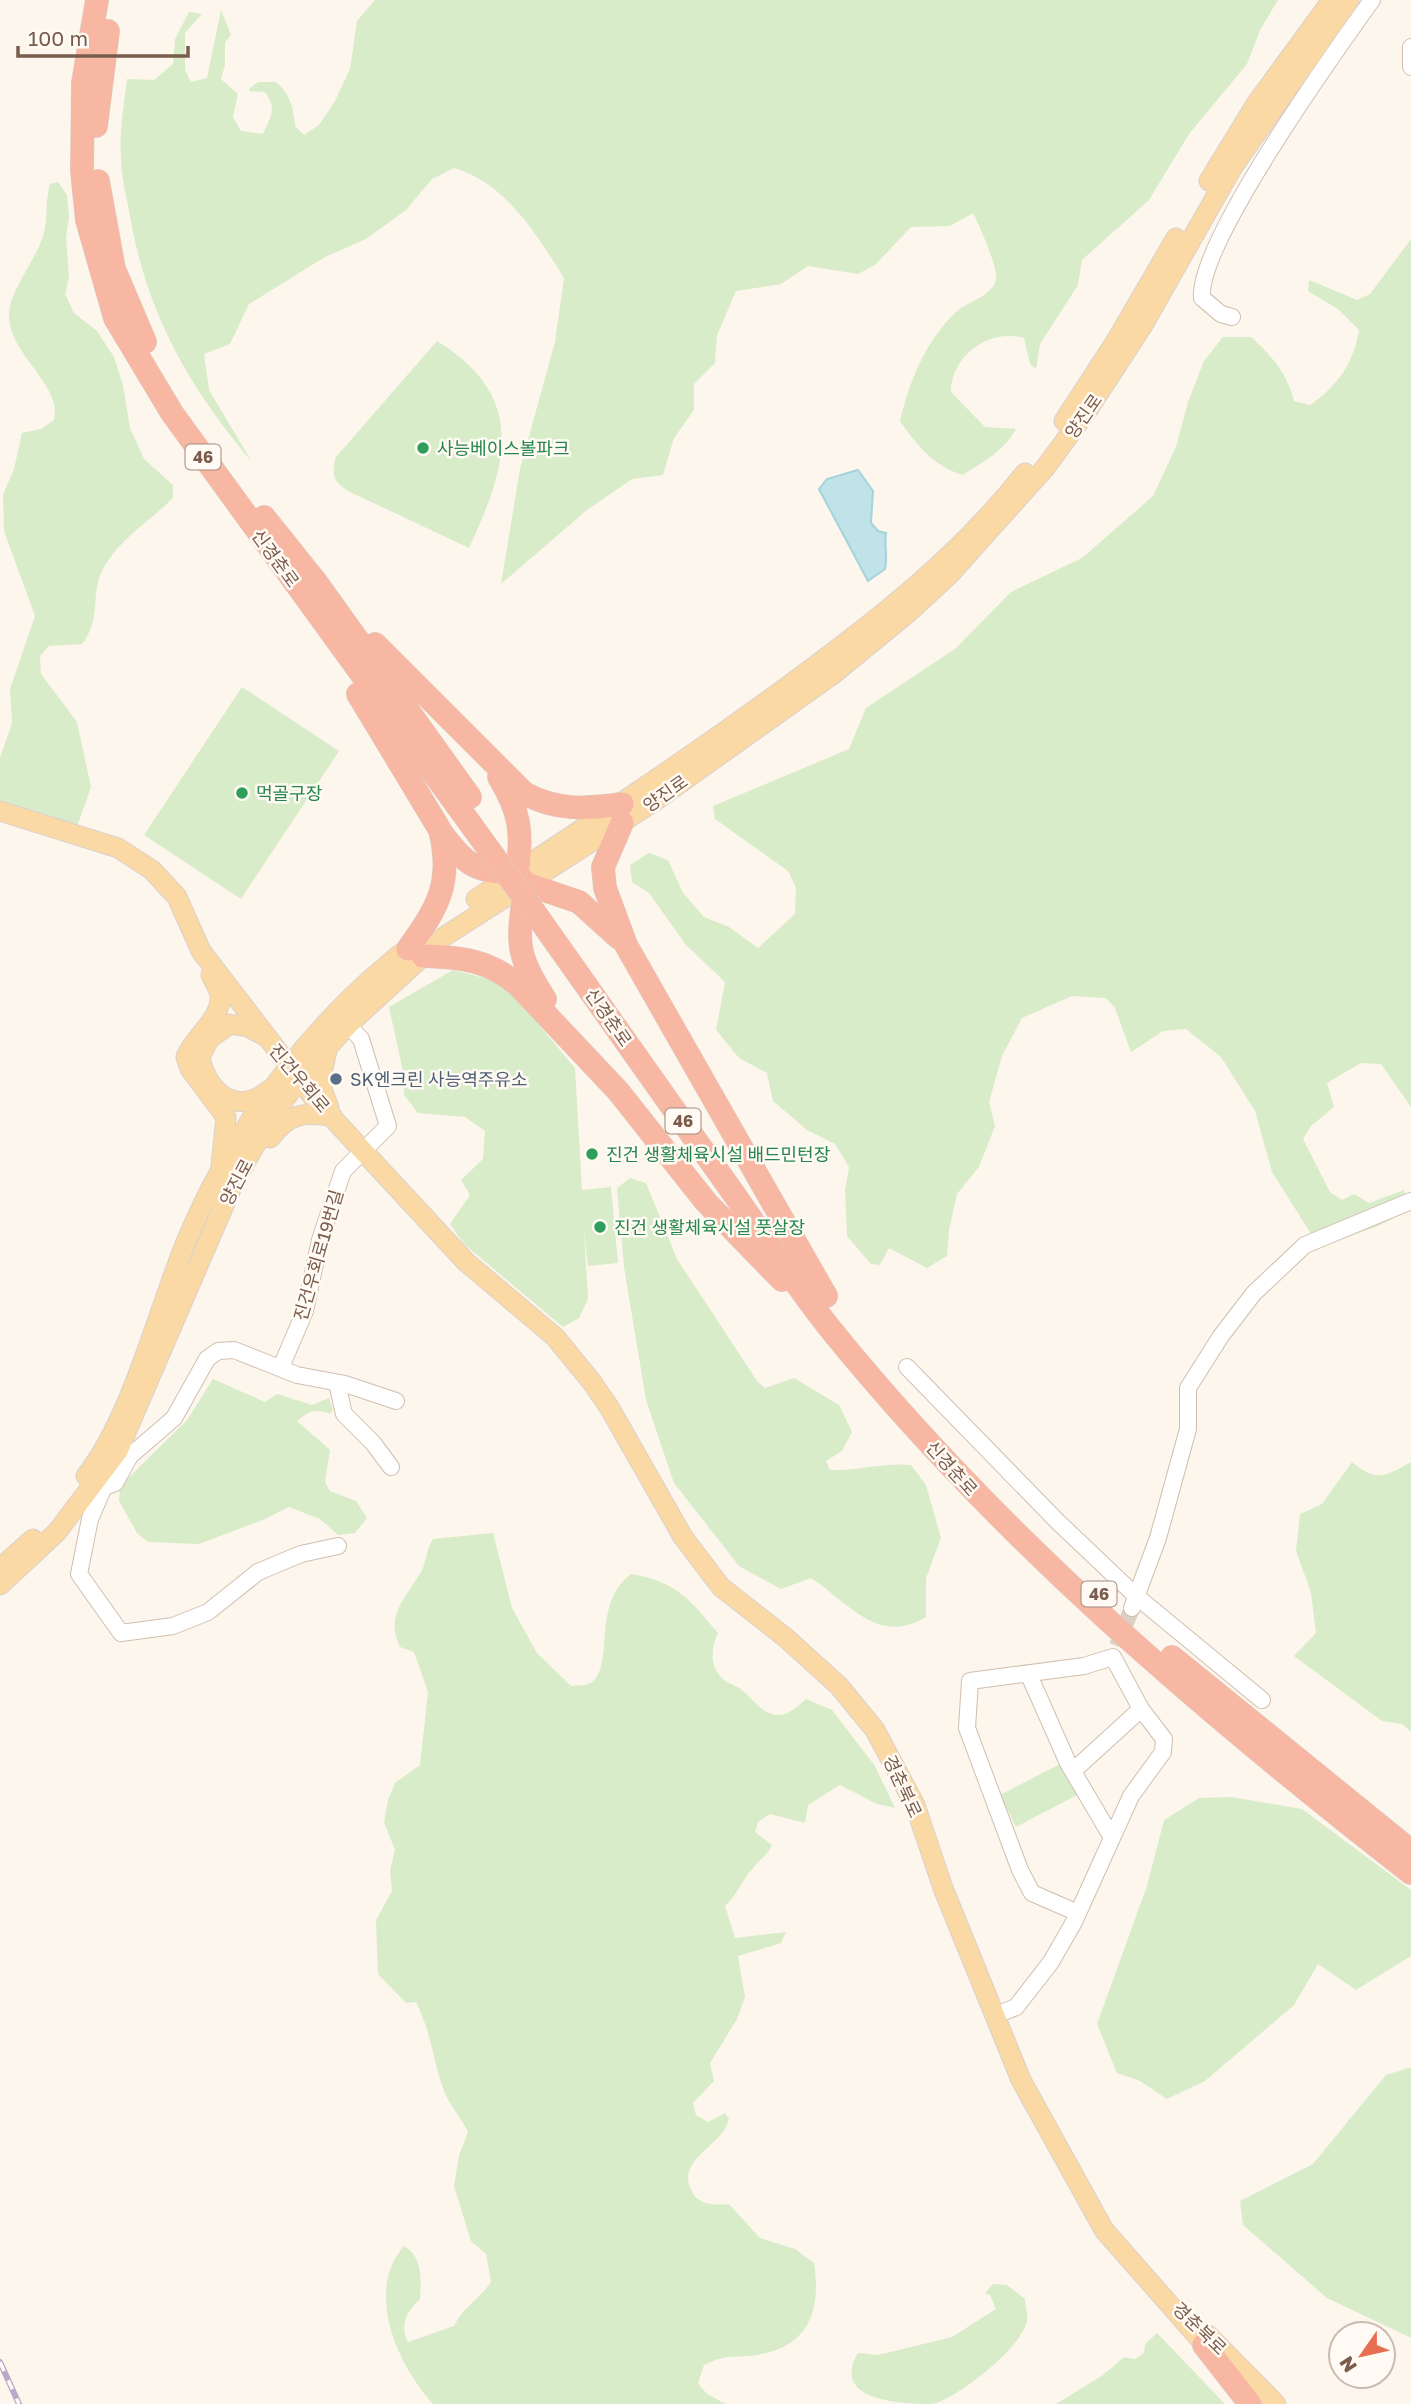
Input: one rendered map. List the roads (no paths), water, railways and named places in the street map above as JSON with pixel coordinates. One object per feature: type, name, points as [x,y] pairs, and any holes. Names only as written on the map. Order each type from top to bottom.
[{"type":"highway","name":"신경춘로","points":[[97,0],[83,83],[82,170],[88,220],[116,318],[172,413],[308,588],[541,909],[878,1364],[1044,1544],[1133,1625],[1411,1851]]},
{"type":"highway","name":"신경춘로","points":[[113,0],[96,112],[99,192],[114,269],[135,324],[174,393],[308,588]]},
{"type":"highway","points":[[308,588],[524,793],[541,802],[566,808],[622,813],[603,867],[605,888],[626,945],[826,1296]]},
{"type":"highway","points":[[308,588],[336,658],[456,852],[474,867],[522,878],[579,902],[626,945]]},
{"type":"highway","points":[[488,760],[520,818],[522,878],[518,939],[522,959],[532,980],[579,1047],[706,1202],[831,1329]]},
{"type":"highway","points":[[440,830],[445,851],[445,880],[434,912],[415,952],[478,961],[503,971],[579,1047]]},
{"type":"highway","name":"신경춘로","points":[[541,909],[831,1329],[986,1506],[1068,1586],[1199,1700],[1411,1873]]},
{"type":"highway","points":[[1204,2345],[1250,2404]]},
{"type":"main road","name":"양진로","points":[[622,813],[913,591],[1022,477],[1066,418],[1116,341],[1256,104],[1332,0]]},
{"type":"main road","name":"양진로","points":[[0,1585],[57,1532],[83,1514],[133,1419],[216,1220],[307,1044],[340,1009],[415,952],[522,878],[832,675],[909,612],[999,524],[1089,408],[1143,325],[1232,168],[1349,0]]},
{"type":"main road","name":"진건우회로","points":[[0,811],[118,848],[152,870],[177,897],[201,951],[294,1073],[466,1262],[555,1337],[591,1381]]},
{"type":"main road","points":[[201,951],[220,996],[215,1016],[192,1042],[186,1057],[190,1069],[226,1117],[225,1150],[218,1176]]},
{"type":"main road","name":"양진로","points":[[0,1568],[46,1526],[91,1469],[124,1408],[187,1241],[218,1176],[274,1086],[327,1049],[415,952]]},
{"type":"main road","points":[[244,1010],[283,1041],[307,1044]]},
{"type":"main road","points":[[264,1035],[248,1027],[230,1024],[209,1039],[202,1050],[202,1065],[220,1093],[230,1101],[241,1104],[256,1101],[274,1086]]},
{"type":"main road","points":[[327,1049],[320,1083],[332,1117]]},
{"type":"main road","points":[[243,1166],[256,1157],[282,1123],[295,1114],[310,1112],[332,1117]]},
{"type":"main road","name":"경춘북로","points":[[591,1381],[609,1407],[683,1537],[721,1587],[786,1638],[839,1686],[875,1730],[915,1805],[943,1888],[1021,2080],[1104,2231],[1259,2404]]},
{"type":"main road","name":"경춘북로","points":[[1121,2253],[1276,2404]]},
{"type":"street","points":[[1231,317],[1221,314],[1202,298],[1208,267],[1251,183],[1372,0]]},
{"type":"street","points":[[1411,47],[1411,66]]},
{"type":"street","name":"진건우회로19번길","points":[[281,1367],[305,1311],[320,1240],[343,1171],[388,1126],[361,1039],[348,1025]]},
{"type":"street","points":[[1134,1602],[1158,1538],[1188,1429],[1188,1388],[1221,1336],[1254,1293],[1305,1245],[1411,1201]]},
{"type":"street","points":[[338,1546],[301,1554],[258,1572],[208,1612],[173,1626],[121,1633],[79,1574],[83,1514],[104,1488],[115,1483],[130,1456],[174,1418],[207,1359],[218,1351],[234,1350],[297,1375],[337,1383],[396,1401]]},
{"type":"street","points":[[907,1367],[1134,1602],[1262,1700]]},
{"type":"street","points":[[337,1383],[344,1414],[373,1443],[391,1467]]},
{"type":"street","points":[[994,2016],[1016,2007],[1051,1962],[1078,1913],[1131,1796],[1163,1752],[1164,1739],[1141,1709],[1115,1652],[1084,1666],[970,1681],[967,1728],[1020,1870],[1032,1893],[1078,1913]]},
{"type":"street","points":[[1029,1675],[1073,1771],[1111,1836]]},
{"type":"street","points":[[1073,1771],[1141,1709]]},
{"type":"water","points":[[858,470],[873,491],[871,523],[878,531],[886,533],[885,569],[868,581],[819,489],[827,479]]},
{"type":"tunnel","points":[[1117,1646],[1132,1608]]},
{"type":"railway","points":[[0,2362],[19,2404]]},
{"type":"place","name":"사능베이스볼파크","points":[[423,448]]},
{"type":"place","name":"먹골구장","points":[[242,793]]},
{"type":"place","name":"SK엔크린 사능역주유소","points":[[336,1079]]},
{"type":"place","name":"진건 생활체육시설 배드민턴장","points":[[592,1154]]},
{"type":"place","name":"진건 생활체육시설 풋살장","points":[[600,1227]]}]
